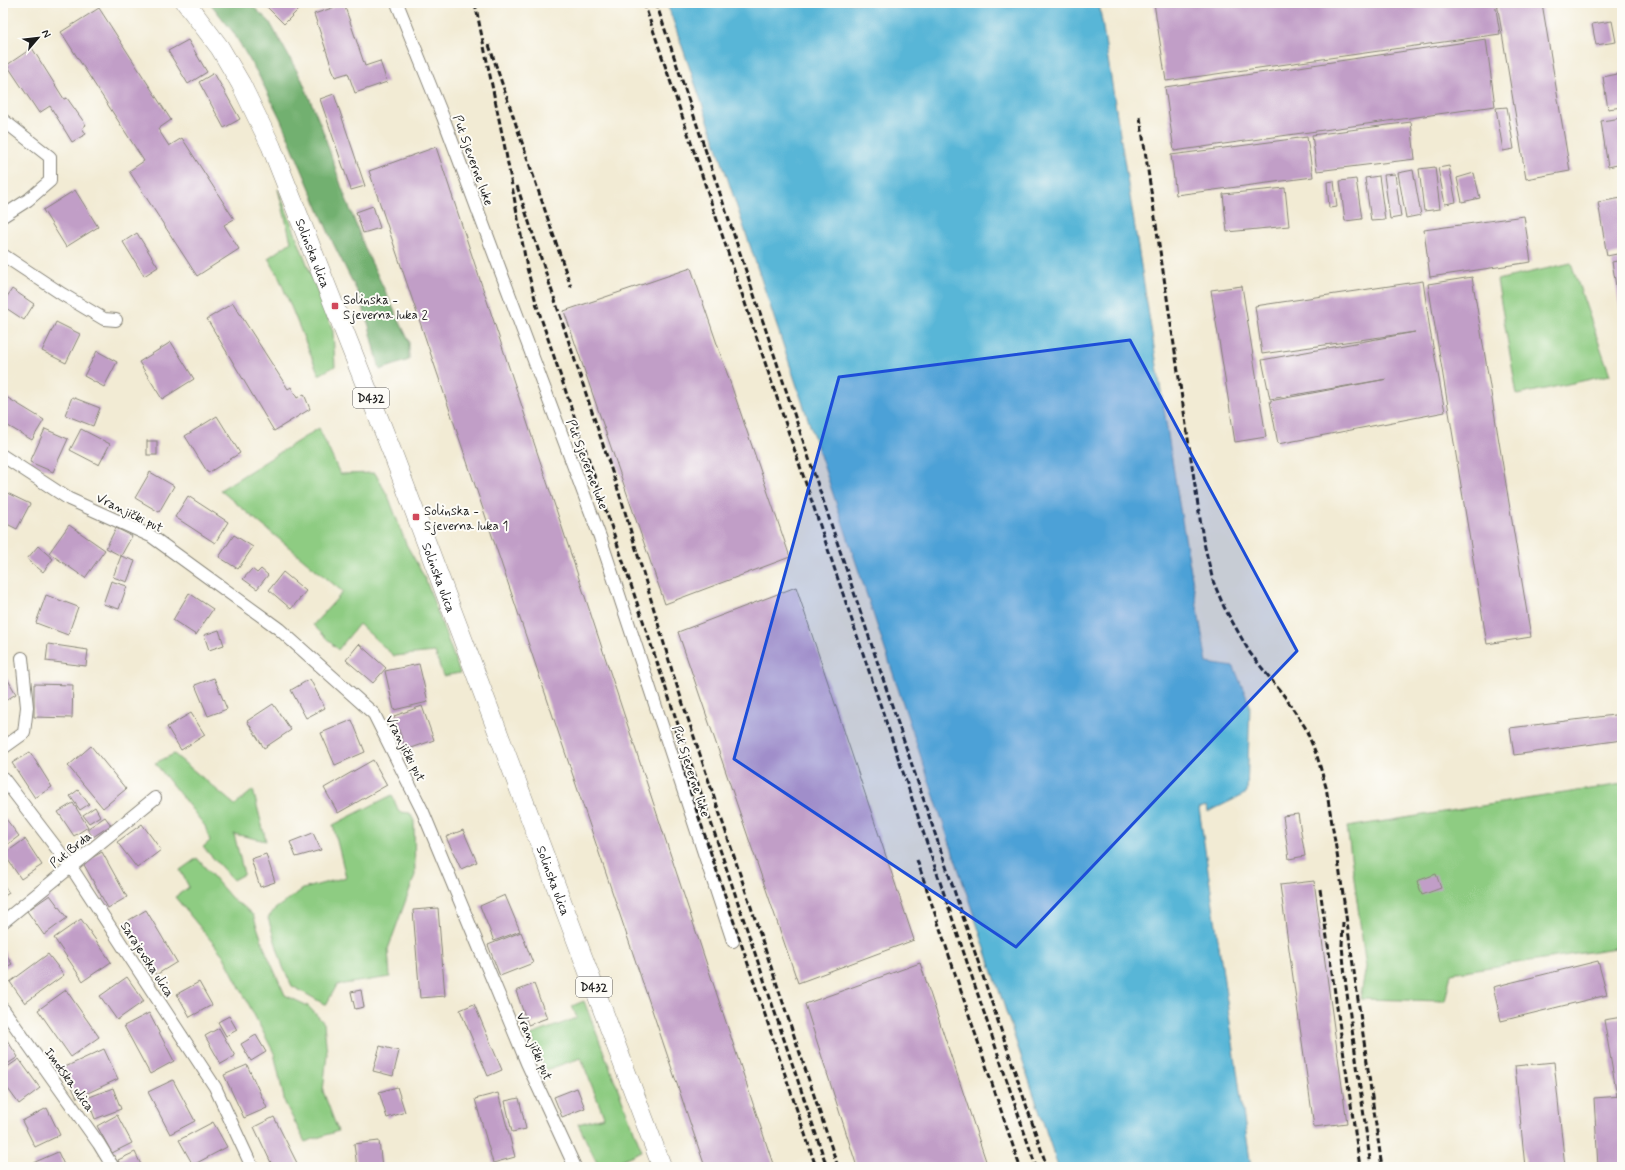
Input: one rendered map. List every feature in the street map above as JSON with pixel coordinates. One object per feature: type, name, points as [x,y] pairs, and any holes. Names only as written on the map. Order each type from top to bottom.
[{"type":"main road","name":"Solinska ulica","points":[[186,3],[220,48],[241,84],[271,146],[394,457],[662,1167]]},
{"type":"street","name":"Put Sjeverne luke","points":[[397,3],[443,117],[600,537],[733,941]]},
{"type":"street","points":[[3,120],[50,157],[50,181],[28,200],[3,216]]},
{"type":"street","points":[[3,255],[62,294],[104,319],[116,320]]},
{"type":"street","name":"Vranjički put","points":[[3,456],[69,499],[151,536],[280,629],[374,714],[423,812],[527,1063],[575,1167]]},
{"type":"street","points":[[3,748],[24,733],[27,707],[22,658]]},
{"type":"street","name":"Sarajevska ulica","points":[[3,778],[71,867],[215,1087],[252,1167]]},
{"type":"street","name":"Put Brda","points":[[3,922],[155,798]]},
{"type":"street","name":"Imotska ulica","points":[[3,1009],[99,1144],[113,1167]]},
{"type":"highlighted area","points":[[1130,340],[1297,651],[1016,947],[734,759],[839,377]]},
{"type":"green space","points":[[210,3],[249,3],[269,21],[302,80],[322,128],[342,188],[366,251],[409,341],[409,360],[380,370],[369,326],[359,295],[333,243],[280,118],[258,74],[233,32]]},
{"type":"green space","points":[[278,189],[333,331],[335,366],[319,375],[278,275],[268,258],[291,242]]},
{"type":"green space","points":[[1571,263],[1610,375],[1517,395],[1497,280]]},
{"type":"green space","points":[[319,428],[340,474],[375,473],[389,498],[406,544],[425,578],[460,673],[443,676],[435,652],[394,656],[359,624],[338,650],[313,625],[343,592],[220,490]]},
{"type":"green space","points":[[174,754],[235,805],[253,790],[266,841],[234,834],[244,874],[233,880],[203,847],[210,841],[205,826],[155,763]]},
{"type":"green space","points":[[1622,784],[1622,947],[1451,973],[1445,1001],[1360,999],[1366,967],[1347,827]]},
{"type":"green space","points":[[392,795],[399,812],[410,813],[414,821],[415,875],[388,949],[390,977],[337,985],[326,1005],[292,986],[283,967],[268,918],[275,909],[303,889],[346,877],[333,825]]},
{"type":"green space","points":[[197,858],[235,902],[243,906],[253,915],[266,952],[285,995],[308,1006],[324,1023],[327,1054],[323,1091],[338,1131],[305,1142],[285,1103],[274,1053],[223,955],[175,897],[189,887],[180,870]]},
{"type":"green space","points":[[584,1001],[642,1151],[605,1167],[599,1167],[578,1124],[604,1117],[581,1058],[545,1070],[531,1035],[577,1018],[572,1006]]},
{"type":"water","points":[[667,3],[1099,3],[1178,497],[1207,663],[1234,667],[1250,705],[1247,793],[1208,812],[1207,806],[1199,808],[1251,1167],[1058,1167],[715,141]]},
{"type":"building","points":[[263,3],[305,3],[284,24]]},
{"type":"building","points":[[1154,3],[1495,3],[1500,34],[1166,81]]},
{"type":"building","points":[[1497,3],[1542,3],[1570,171],[1526,179]]},
{"type":"building","points":[[344,4],[365,66],[380,61],[387,82],[355,93],[348,73],[335,77],[314,14]]},
{"type":"building","points":[[99,8],[171,120],[158,129],[169,146],[182,138],[234,219],[224,225],[239,249],[197,276],[129,171],[144,161],[61,32]]},
{"type":"building","points":[[1612,21],[1616,42],[1596,45],[1592,24]]},
{"type":"building","points":[[1486,39],[1495,106],[1174,151],[1165,87]]},
{"type":"building","points":[[188,40],[207,72],[188,84],[168,51]]},
{"type":"building","points":[[32,48],[64,99],[67,98],[86,125],[82,128],[86,134],[72,142],[50,106],[39,113],[7,65]]},
{"type":"building","points":[[214,73],[240,119],[224,128],[199,82]]},
{"type":"building","points":[[1622,73],[1622,107],[1608,109],[1603,77]]},
{"type":"building","points":[[334,94],[365,186],[351,190],[320,99]]},
{"type":"building","points":[[1507,107],[1514,149],[1503,151],[1496,108]]},
{"type":"building","points":[[1622,118],[1622,164],[1608,167],[1601,121]]},
{"type":"building","points":[[1411,122],[1415,159],[1317,171],[1312,135]]},
{"type":"building","points":[[1307,137],[1313,177],[1176,195],[1171,155]]},
{"type":"building","points":[[436,147],[774,1167],[705,1167],[369,171]]},
{"type":"building","points":[[1449,166],[1456,202],[1445,204],[1438,168]]},
{"type":"building","points":[[1435,167],[1440,209],[1424,211],[1419,169]]},
{"type":"building","points":[[1413,170],[1421,215],[1406,218],[1398,173]]},
{"type":"building","points":[[1474,173],[1480,198],[1462,202],[1457,178]]},
{"type":"building","points":[[1395,174],[1401,217],[1390,219],[1384,175]]},
{"type":"building","points":[[1379,176],[1385,220],[1371,221],[1365,178]]},
{"type":"building","points":[[1356,179],[1362,219],[1345,221],[1340,181]]},
{"type":"building","points":[[1334,181],[1337,207],[1329,208],[1327,182]]},
{"type":"building","points":[[1285,188],[1289,226],[1227,232],[1223,194]]},
{"type":"building","points":[[75,190],[98,227],[66,247],[43,210]]},
{"type":"building","points":[[1622,198],[1622,253],[1607,256],[1598,202]]},
{"type":"building","points":[[373,206],[380,228],[363,233],[356,212]]},
{"type":"building","points":[[1524,216],[1531,262],[1430,277],[1424,230]]},
{"type":"building","points":[[137,233],[158,267],[144,276],[123,242]]},
{"type":"building","points":[[1622,260],[1622,316],[1621,316],[1612,262]]},
{"type":"building","points":[[691,268],[790,557],[665,604],[564,311]]},
{"type":"building","points":[[1472,277],[1531,637],[1487,644],[1428,284]]},
{"type":"building","points":[[1423,281],[1430,330],[1445,412],[1278,444],[1270,401],[1387,379],[1270,399],[1262,360],[1415,332],[1262,354],[1255,306]]},
{"type":"building","points":[[1242,286],[1266,437],[1235,442],[1211,290]]},
{"type":"building","points":[[12,289],[34,304],[24,320],[3,306],[3,303]]},
{"type":"building","points":[[233,303],[288,389],[291,387],[297,398],[304,394],[310,409],[274,431],[207,319]]},
{"type":"building","points":[[56,322],[80,334],[66,363],[42,351]]},
{"type":"building","points":[[171,342],[194,379],[162,399],[139,362]]},
{"type":"building","points":[[97,351],[117,362],[104,387],[84,376]]},
{"type":"building","points":[[3,395],[44,420],[32,440],[3,423]]},
{"type":"building","points":[[72,397],[100,408],[93,426],[65,415]]},
{"type":"building","points":[[217,416],[240,453],[208,473],[185,436]]},
{"type":"building","points":[[45,429],[68,439],[53,472],[30,462]]},
{"type":"building","points":[[81,429],[110,444],[99,465],[70,450]]},
{"type":"building","points":[[147,441],[157,441],[157,455],[147,455]]},
{"type":"building","points":[[150,472],[174,486],[159,512],[135,498]]},
{"type":"building","points":[[3,491],[30,504],[17,529],[3,522]]},
{"type":"building","points":[[188,496],[228,522],[215,543],[175,517]]},
{"type":"building","points":[[69,525],[105,550],[85,578],[49,553]]},
{"type":"building","points":[[116,528],[132,536],[121,556],[106,548]]},
{"type":"building","points":[[234,535],[253,547],[238,569],[219,557]]},
{"type":"building","points":[[38,546],[53,559],[43,572],[27,559]]},
{"type":"building","points":[[121,556],[135,561],[127,582],[113,577]]},
{"type":"building","points":[[252,569],[257,573],[261,569],[268,575],[257,589],[243,579]]},
{"type":"building","points":[[283,572],[306,591],[291,609],[269,590]]},
{"type":"building","points":[[111,581],[127,586],[119,609],[103,604]]},
{"type":"building","points":[[796,587],[914,940],[798,983],[678,632]]},
{"type":"building","points":[[189,593],[213,609],[196,635],[173,620]]},
{"type":"building","points":[[46,595],[78,607],[68,635],[36,623]]},
{"type":"building","points":[[219,630],[224,645],[209,650],[204,635]]},
{"type":"building","points":[[48,644],[88,650],[86,666],[46,661]]},
{"type":"building","points":[[359,644],[386,668],[373,683],[346,660]]},
{"type":"building","points":[[419,664],[428,702],[394,710],[385,671]]},
{"type":"building","points":[[3,671],[16,694],[3,702]]},
{"type":"building","points":[[214,678],[227,709],[208,716],[195,685]]},
{"type":"building","points":[[310,679],[325,708],[306,718],[291,690]]},
{"type":"building","points":[[34,684],[73,685],[72,718],[34,717]]},
{"type":"building","points":[[273,704],[291,730],[264,748],[247,721]]},
{"type":"building","points":[[422,706],[434,740],[406,750],[394,716]]},
{"type":"building","points":[[191,713],[205,735],[181,750],[167,727]]},
{"type":"building","points":[[1622,714],[1622,740],[1514,755],[1510,728]]},
{"type":"building","points":[[352,720],[365,752],[335,765],[321,733]]},
{"type":"building","points":[[91,746],[126,789],[103,808],[68,766]]},
{"type":"building","points":[[30,752],[52,787],[35,798],[12,763]]},
{"type":"building","points":[[373,760],[387,785],[338,813],[324,788]]},
{"type":"building","points":[[78,790],[89,804],[80,810],[70,796]]},
{"type":"building","points":[[73,803],[88,827],[74,836],[58,812]]},
{"type":"building","points":[[95,807],[100,816],[89,823],[83,815]]},
{"type":"building","points":[[1298,814],[1305,856],[1289,859],[1283,816]]},
{"type":"building","points":[[105,817],[111,825],[93,837],[87,829]]},
{"type":"building","points":[[6,819],[19,836],[3,848],[3,822]]},
{"type":"building","points":[[142,824],[161,850],[137,868],[117,842]]},
{"type":"building","points":[[463,830],[477,862],[461,869],[446,837]]},
{"type":"building","points":[[313,833],[321,850],[296,857],[290,842]]},
{"type":"building","points":[[25,839],[42,865],[21,879],[4,854]]},
{"type":"building","points":[[102,852],[127,897],[108,908],[83,863]]},
{"type":"building","points":[[266,854],[275,882],[260,887],[251,859]]},
{"type":"building","points":[[1436,874],[1441,888],[1422,895],[1417,881]]},
{"type":"building","points":[[1314,881],[1347,1123],[1314,1127],[1280,885]]},
{"type":"building","points":[[3,884],[9,893],[3,897]]},
{"type":"building","points":[[50,895],[67,918],[44,935],[27,911]]},
{"type":"building","points":[[505,895],[520,931],[494,941],[480,906]]},
{"type":"building","points":[[438,908],[445,996],[420,998],[413,910]]},
{"type":"building","points":[[146,910],[177,962],[156,975],[124,923]]},
{"type":"building","points":[[81,919],[111,962],[83,981],[54,938]]},
{"type":"building","points":[[521,932],[533,963],[500,976],[488,945]]},
{"type":"building","points":[[3,950],[12,964],[3,969]]},
{"type":"building","points":[[48,954],[64,975],[25,1003],[10,982]]},
{"type":"building","points":[[1598,961],[1607,995],[1501,1021],[1493,987]]},
{"type":"building","points":[[920,963],[988,1167],[857,1167],[805,1004]]},
{"type":"building","points":[[127,977],[144,1001],[117,1020],[100,996]]},
{"type":"building","points":[[199,982],[212,1005],[190,1017],[177,994]]},
{"type":"building","points":[[534,984],[547,1018],[528,1025],[516,991]]},
{"type":"building","points":[[66,990],[99,1037],[71,1057],[38,1010]]},
{"type":"building","points":[[361,990],[364,1007],[355,1009],[351,992]]},
{"type":"building","points":[[474,1004],[502,1070],[488,1076],[460,1010]]},
{"type":"building","points":[[149,1013],[174,1061],[150,1074],[124,1026]]},
{"type":"building","points":[[229,1016],[237,1030],[226,1036],[218,1022]]},
{"type":"building","points":[[1622,1017],[1622,1095],[1617,1096],[1604,1020]]},
{"type":"building","points":[[219,1028],[235,1056],[221,1064],[205,1036]]},
{"type":"building","points":[[3,1034],[18,1057],[3,1067]]},
{"type":"building","points":[[256,1035],[266,1052],[251,1061],[241,1044]]},
{"type":"building","points":[[380,1046],[399,1051],[393,1076],[373,1071]]},
{"type":"building","points":[[104,1049],[118,1079],[77,1098],[63,1068]]},
{"type":"building","points":[[19,1059],[40,1088],[19,1104],[3,1082],[3,1070]]},
{"type":"building","points":[[1554,1062],[1565,1167],[1525,1167],[1515,1066]]},
{"type":"building","points":[[247,1065],[267,1108],[244,1118],[224,1075]]},
{"type":"building","points":[[173,1080],[195,1121],[170,1134],[148,1092]]},
{"type":"building","points":[[397,1087],[405,1112],[387,1118],[379,1092]]},
{"type":"building","points":[[113,1088],[121,1109],[95,1119],[87,1098]]},
{"type":"building","points":[[577,1088],[585,1108],[562,1117],[554,1097]]},
{"type":"building","points":[[498,1093],[515,1157],[493,1163],[475,1099]]},
{"type":"building","points":[[1622,1096],[1622,1167],[1598,1167],[1594,1098]]},
{"type":"building","points":[[519,1098],[526,1129],[512,1132],[505,1101]]},
{"type":"building","points":[[47,1108],[60,1135],[35,1147],[22,1121]]},
{"type":"building","points":[[117,1115],[132,1143],[112,1153],[97,1126]]},
{"type":"building","points":[[274,1117],[299,1167],[273,1167],[254,1127]]},
{"type":"building","points":[[213,1122],[227,1147],[193,1165],[179,1140]]},
{"type":"building","points":[[379,1141],[382,1167],[357,1167],[354,1144]]},
{"type":"building","points":[[58,1152],[65,1167],[34,1167],[33,1163]]},
{"type":"building","points":[[135,1152],[142,1167],[121,1167],[118,1160]]},
{"type":"railway","points":[[475,3],[506,153],[527,268],[537,306],[827,1167]]},
{"type":"railway","points":[[644,3],[1036,1167]]},
{"type":"railway","points":[[656,3],[1047,1167]]},
{"type":"railway","points":[[489,45],[571,287]]},
{"type":"railway","points":[[1140,117],[1203,539],[1213,581],[1224,607],[1250,653],[1285,697],[1305,727],[1317,756],[1326,787],[1338,860],[1382,1167]]},
{"type":"railway","points":[[517,186],[623,505],[673,674],[838,1167]]},
{"type":"railway","points":[[675,729],[687,782],[816,1167]]},
{"type":"railway","points":[[917,860],[1020,1167]]},
{"type":"railway","points":[[1320,889],[1360,1167]]},
{"type":"railway","points":[[1343,922],[1342,946],[1346,986],[1371,1167]]},
{"type":"place","name":"Solinska - Sjeverna luka 2","points":[[335,306]]},
{"type":"place","name":"Solinska - Sjeverna luka 1","points":[[416,517]]}]
